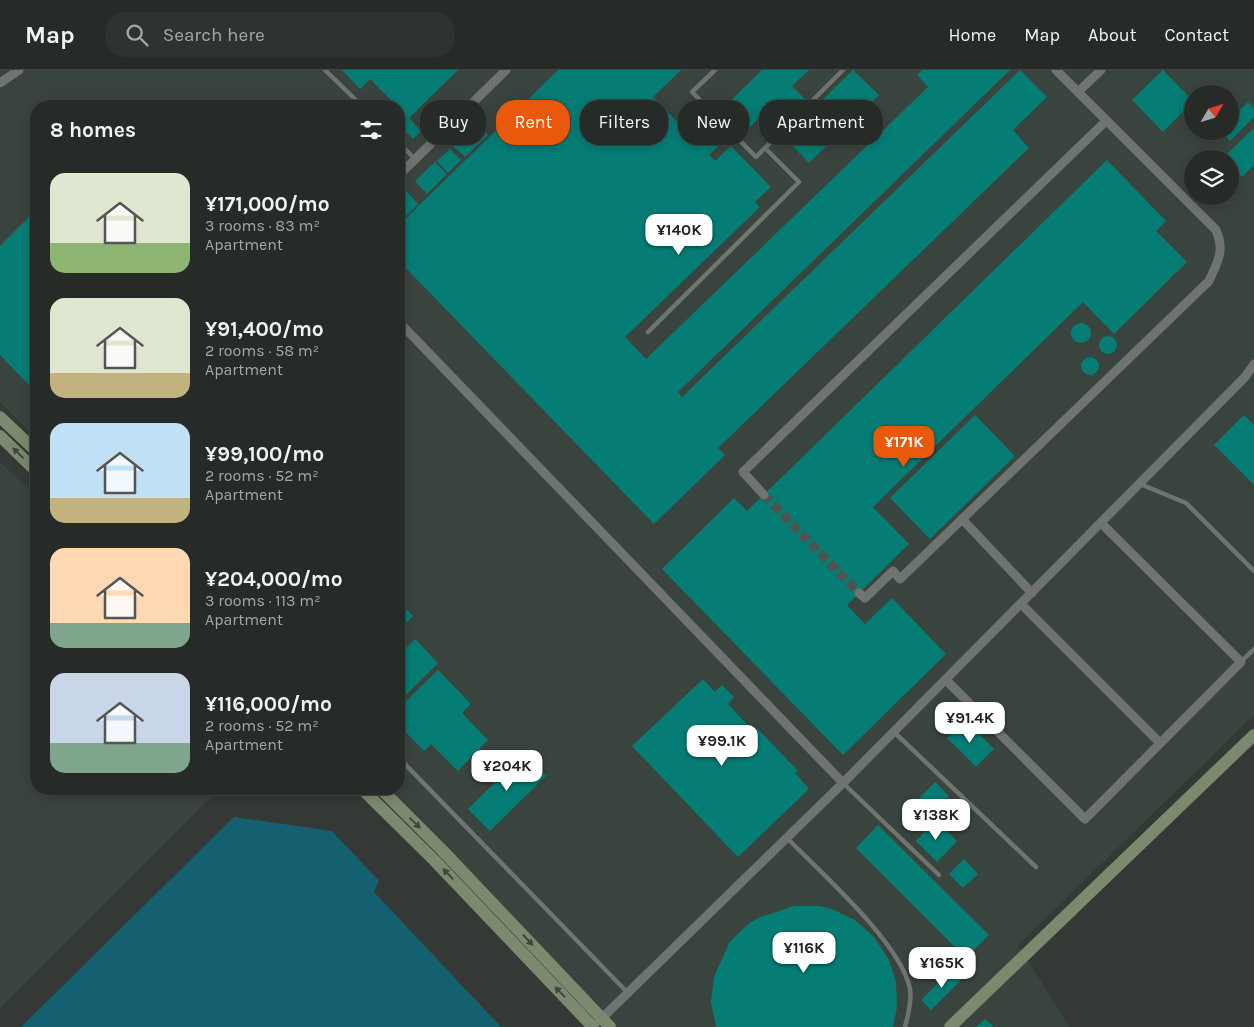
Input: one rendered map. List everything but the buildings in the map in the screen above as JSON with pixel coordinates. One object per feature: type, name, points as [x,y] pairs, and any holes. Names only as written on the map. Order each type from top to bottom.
[{"type":"street","points":[[0,84],[19,70]]},
{"type":"street","points":[[405,169],[506,70]]},
{"type":"street","points":[[860,593],[865,598],[893,571],[900,579],[1209,281],[1219,259],[1222,243],[1216,230],[1056,70]]},
{"type":"street","points":[[1078,92],[1101,70]]},
{"type":"street","points":[[764,494],[743,472],[1106,121]]},
{"type":"street","points":[[405,328],[843,783]]},
{"type":"street","points":[[599,1025],[628,993],[946,680],[1246,376],[1254,364]]},
{"type":"street","points":[[0,417],[30,445]]},
{"type":"street","points":[[0,436],[30,465]]},
{"type":"street","points":[[962,519],[1032,592]]},
{"type":"street","points":[[946,680],[1085,819],[1241,662],[1101,523]]},
{"type":"street","points":[[1021,604],[1160,743]]},
{"type":"street","points":[[950,1027],[1254,734]]},
{"type":"street","points":[[368,795],[599,1025]]},
{"type":"street","points":[[387,795],[443,851],[599,1025]]},
{"type":"lane","points":[[325,70],[356,100]]},
{"type":"lane","points":[[715,70],[692,92],[756,156],[842,70]]},
{"type":"lane","points":[[648,332],[800,182],[765,148]]},
{"type":"lane","points":[[405,149],[415,159]]},
{"type":"lane","points":[[1139,484],[1186,503],[1254,571]]},
{"type":"lane","points":[[1241,662],[1254,649]]},
{"type":"lane","points":[[894,732],[1036,867]]},
{"type":"lane","points":[[405,764],[628,993]]},
{"type":"lane","points":[[843,783],[939,875]]},
{"type":"lane","points":[[787,838],[882,936],[900,962],[910,990],[905,1027]]},
{"type":"shaded area","points":[[0,70],[1254,70],[1254,715],[1018,945],[1070,1027],[617,1027],[390,795],[405,795],[405,100],[30,100],[30,432],[0,402]]},
{"type":"shaded area","points":[[0,462],[30,490],[30,795],[213,795],[0,1008]]},
{"type":"water","points":[[234,817],[332,831],[379,881],[374,892],[501,1027],[21,1027]]},
{"type":"tunnel","points":[[764,495],[859,593]]}]
